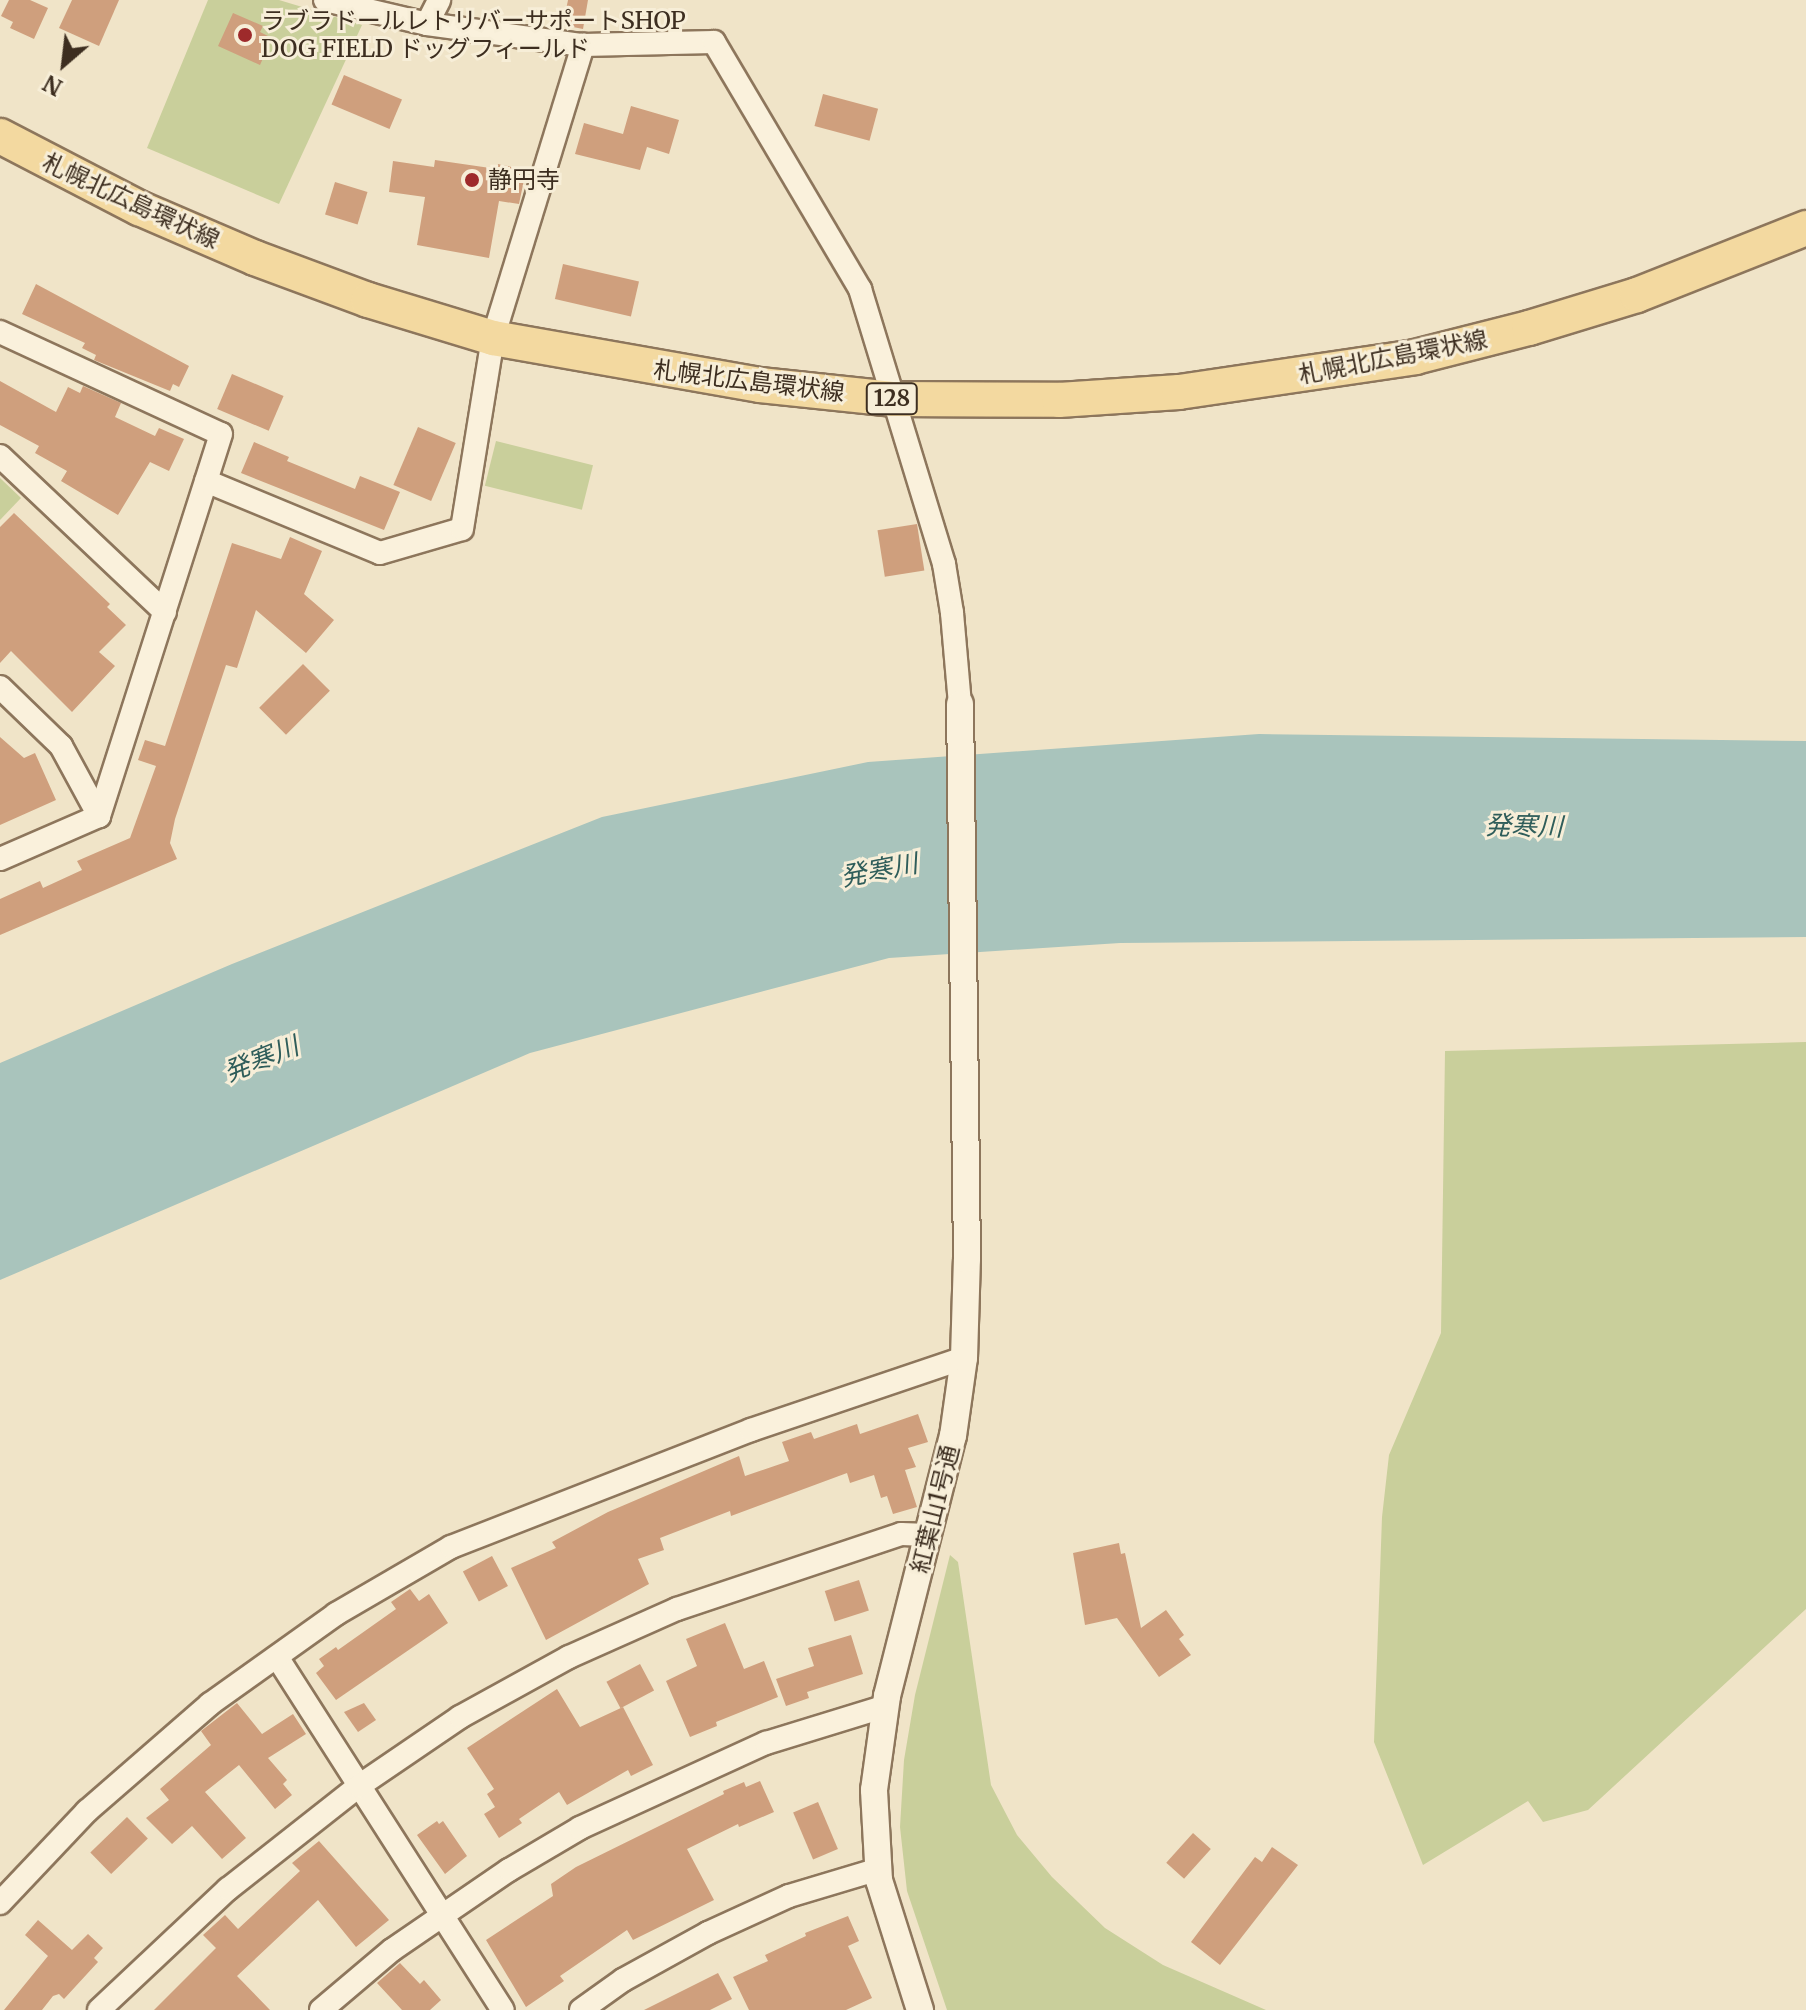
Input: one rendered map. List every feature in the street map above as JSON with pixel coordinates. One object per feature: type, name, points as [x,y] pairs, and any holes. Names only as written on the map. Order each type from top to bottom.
[{"type":"main road","name":"札幌北広島環状線","points":[[0,136],[139,208],[255,258],[368,300],[493,338],[730,381],[894,399],[1059,400],[1179,392],[1295,378],[1415,357],[1637,295],[1806,228]]},
{"type":"street","points":[[325,0],[427,24],[583,45],[714,42],[860,289],[944,564],[960,704]]},
{"type":"street","points":[[427,24],[439,0]]},
{"type":"street","points":[[206,481],[380,553],[462,529],[493,338],[583,45]]},
{"type":"street","points":[[0,332],[221,434],[99,816],[0,859]]},
{"type":"street","points":[[0,456],[165,612]]},
{"type":"street","points":[[0,687],[61,746],[99,816]]},
{"type":"street","name":"紅葉山1号通","points":[[920,2010],[879,1869],[874,1790],[886,1706],[953,1436],[964,1358],[967,1259],[960,704]]},
{"type":"street","points":[[0,1903],[87,1811],[210,1704],[336,1614],[451,1547],[751,1430],[964,1358]]},
{"type":"street","points":[[99,2010],[228,1889],[359,1786],[460,1717],[569,1657],[677,1609],[901,1534],[929,1535]]},
{"type":"street","points":[[277,1657],[503,2010]]},
{"type":"street","points":[[321,2010],[392,1950],[509,1870],[580,1828],[766,1743],[886,1706]]},
{"type":"street","points":[[581,2010],[623,1980],[708,1933],[789,1896],[879,1869]]},
{"type":"green space","points":[[208,0],[279,0],[362,25],[279,204],[147,148]]},
{"type":"green space","points":[[496,441],[593,465],[582,510],[485,486]]},
{"type":"green space","points":[[0,478],[21,498],[0,520]]},
{"type":"green space","points":[[1806,1042],[1806,1609],[1588,1810],[1543,1822],[1528,1801],[1423,1865],[1374,1742],[1382,1517],[1389,1455],[1441,1333],[1445,1051]]},
{"type":"green space","points":[[950,1555],[958,1562],[991,1785],[1017,1835],[1052,1877],[1105,1928],[1163,1965],[1266,2010],[947,2010],[907,1891],[900,1827],[904,1760],[915,1695]]},
{"type":"water","name":"発寒川","points":[[1259,734],[1806,741],[1806,937],[1120,943],[889,958],[530,1053],[0,1280],[0,1063],[232,964],[602,817],[868,762]]},
{"type":"building","points":[[9,0],[30,0],[48,8],[34,39],[10,28],[13,22],[1,16]]},
{"type":"building","points":[[72,0],[119,0],[99,46],[59,28]]},
{"type":"building","points":[[568,0],[588,0],[583,29],[563,25]]},
{"type":"building","name":"ラブラドールレトリバーサポートSHOP DOG FIELD ドッグフィールド","points":[[233,13],[263,26],[260,32],[272,38],[260,65],[218,46]]},
{"type":"building","points":[[344,75],[402,100],[389,129],[331,104]]},
{"type":"building","points":[[823,94],[878,109],[870,141],[814,126]]},
{"type":"building","points":[[631,106],[679,120],[669,154],[647,147],[640,170],[575,154],[584,123],[623,134]]},
{"type":"building","points":[[435,160],[497,169],[498,164],[526,170],[519,204],[499,201],[489,258],[417,245],[425,197],[389,192],[393,161],[434,167]]},
{"type":"building","points":[[335,182],[368,192],[358,224],[325,215]]},
{"type":"building","points":[[563,264],[639,282],[631,317],[555,299]]},
{"type":"building","points":[[36,284],[189,366],[179,387],[173,384],[170,391],[94,360],[96,355],[82,348],[85,343],[22,314]]},
{"type":"building","points":[[232,374],[284,396],[269,431],[217,409]]},
{"type":"building","points":[[0,381],[56,412],[68,387],[80,393],[83,386],[121,403],[115,417],[155,436],[159,428],[184,439],[169,471],[150,462],[118,515],[61,481],[67,471],[35,453],[39,446],[0,425]]},
{"type":"building","points":[[418,427],[456,443],[431,501],[393,485]]},
{"type":"building","points":[[254,442],[289,457],[287,461],[355,489],[360,476],[400,492],[384,530],[241,473]]},
{"type":"building","points":[[14,513],[110,604],[107,607],[126,625],[99,652],[115,666],[72,712],[11,651],[0,663],[0,527]]},
{"type":"building","points":[[917,524],[924,570],[885,577],[877,530]]},
{"type":"building","points":[[290,537],[322,551],[304,594],[334,620],[306,653],[256,610],[237,668],[226,665],[175,819],[170,843],[177,859],[0,935],[0,899],[40,881],[43,888],[82,870],[77,861],[130,838],[156,766],[138,760],[145,740],[165,746],[232,543],[281,559]]},
{"type":"building","points":[[303,664],[330,691],[286,735],[259,708]]},
{"type":"building","points":[[0,737],[24,758],[35,753],[56,800],[0,825]]},
{"type":"building","points":[[918,1414],[928,1442],[908,1448],[916,1467],[905,1470],[917,1507],[893,1514],[887,1496],[881,1498],[874,1475],[850,1483],[847,1473],[731,1516],[730,1511],[660,1538],[664,1550],[638,1559],[649,1584],[546,1640],[511,1568],[556,1548],[552,1542],[608,1512],[739,1456],[745,1476],[789,1461],[782,1442],[811,1432],[814,1439],[857,1424],[860,1434]]},
{"type":"building","points":[[1119,1543],[1121,1554],[1125,1553],[1141,1628],[1166,1610],[1184,1635],[1179,1639],[1191,1655],[1159,1677],[1117,1618],[1085,1625],[1073,1553]]},
{"type":"building","points":[[492,1556],[508,1586],[479,1602],[463,1571]]},
{"type":"building","points":[[859,1580],[869,1610],[835,1622],[825,1591]]},
{"type":"building","points":[[410,1589],[419,1601],[429,1594],[448,1623],[336,1700],[316,1673],[324,1666],[319,1659],[336,1647],[338,1650],[396,1609],[391,1602]]},
{"type":"building","points":[[725,1623],[744,1669],[764,1661],[778,1697],[716,1722],[717,1726],[690,1737],[666,1681],[697,1666],[686,1639]]},
{"type":"building","points":[[851,1635],[863,1674],[807,1692],[809,1698],[786,1706],[776,1679],[814,1666],[808,1648]]},
{"type":"building","points":[[640,1664],[654,1690],[621,1708],[606,1682]]},
{"type":"building","points":[[557,1689],[580,1727],[623,1707],[653,1765],[631,1776],[628,1770],[567,1805],[559,1792],[519,1819],[522,1823],[499,1838],[484,1814],[495,1807],[487,1794],[494,1789],[467,1748]]},
{"type":"building","points":[[237,1703],[262,1734],[293,1714],[306,1734],[268,1758],[287,1780],[283,1784],[292,1795],[275,1809],[239,1765],[205,1792],[246,1838],[222,1859],[192,1826],[172,1844],[146,1818],[169,1800],[160,1789],[211,1745],[201,1731]]},
{"type":"building","points":[[364,1703],[376,1720],[358,1732],[344,1712]]},
{"type":"building","points":[[760,1781],[774,1812],[739,1827],[738,1824],[687,1849],[714,1900],[633,1940],[627,1930],[560,1976],[564,1981],[526,2007],[486,1940],[553,1896],[551,1884],[576,1867],[724,1794],[723,1791],[744,1782],[746,1787]]},
{"type":"building","points":[[818,1802],[838,1849],[813,1859],[793,1813]]},
{"type":"building","points":[[127,1817],[148,1839],[111,1874],[90,1852]]},
{"type":"building","points":[[437,1821],[439,1824],[443,1821],[467,1856],[445,1874],[417,1835]]},
{"type":"building","points":[[1193,1833],[1211,1849],[1184,1879],[1166,1863]]},
{"type":"building","points":[[319,1841],[389,1920],[356,1947],[318,1900],[237,1976],[270,2010],[154,2010],[216,1948],[203,1935],[225,1915],[238,1929],[300,1871],[292,1863]]},
{"type":"building","points":[[1272,1847],[1298,1865],[1220,1965],[1191,1942],[1255,1857],[1262,1862]]},
{"type":"building","points":[[848,1916],[859,1941],[848,1946],[872,1998],[846,2010],[749,2010],[733,1977],[768,1961],[765,1955],[806,1936],[805,1933]]},
{"type":"building","points":[[38,1920],[72,1950],[88,1934],[103,1948],[94,1958],[98,1962],[64,1999],[59,1994],[53,1996],[42,2010],[4,2010],[48,1956],[25,1935]]},
{"type":"building","points":[[400,1963],[420,1984],[424,1980],[441,2000],[430,2010],[402,2010],[377,1983]]},
{"type":"building","points":[[718,1973],[732,1999],[710,2010],[644,2010]]},
{"type":"place","name":"ラブラドールレトリバーサポートSHOP DOG FIELD ドッグフィールド","points":[[245,35]]},
{"type":"place","name":"静円寺","points":[[472,180]]}]
